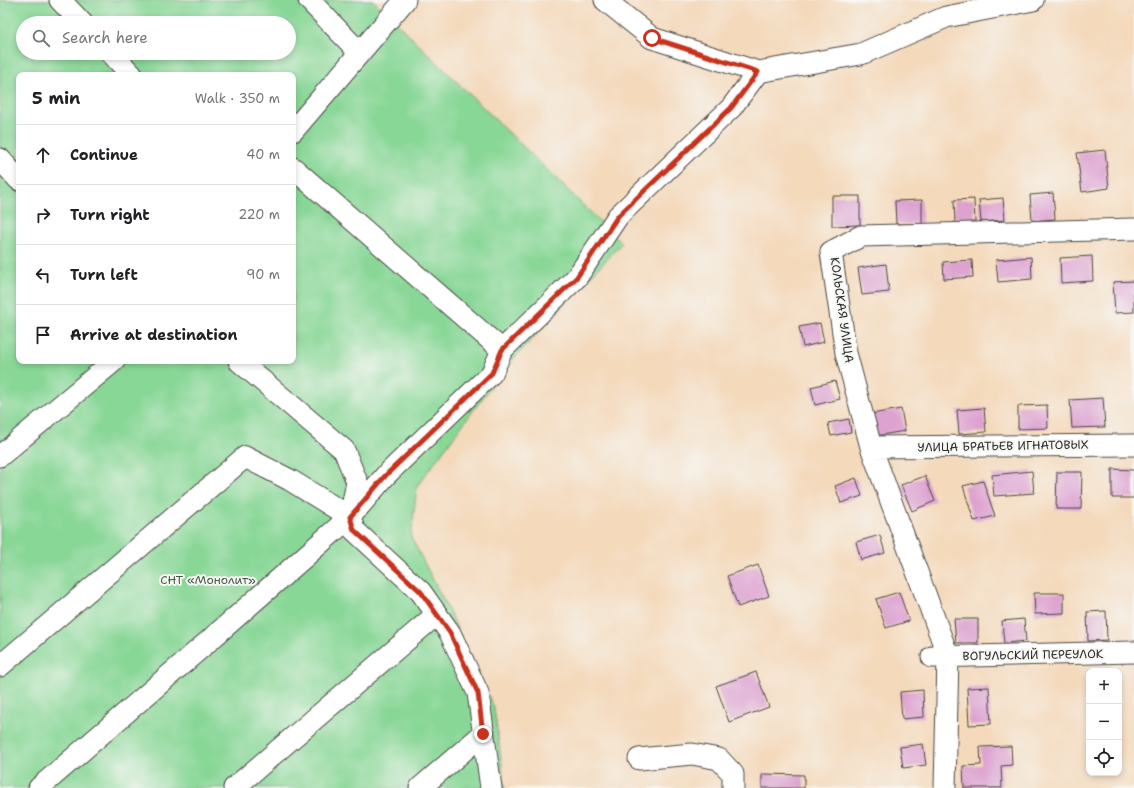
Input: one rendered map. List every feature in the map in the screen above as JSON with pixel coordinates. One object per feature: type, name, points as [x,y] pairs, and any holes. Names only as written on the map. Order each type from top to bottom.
[{"type":"street","points":[[60,0],[75,16]]},
{"type":"street","points":[[309,0],[360,53]]},
{"type":"street","points":[[296,128],[405,0]]},
{"type":"street","points":[[605,0],[652,38],[758,72],[861,54],[946,17],[1033,0]]},
{"type":"street","points":[[118,60],[129,72]]},
{"type":"street","points":[[39,788],[350,517],[386,475],[492,373],[502,350],[577,277],[618,216],[731,108],[758,72]]},
{"type":"street","points":[[0,159],[16,177]]},
{"type":"street","points":[[296,171],[502,350]]},
{"type":"street","name":"КОЛЬСКАЯ УЛИЦА","points":[[940,656],[871,447],[846,353],[832,252],[861,236],[1134,229]]},
{"type":"street","points":[[0,456],[110,364]]},
{"type":"street","points":[[243,364],[344,450],[357,482],[350,517],[354,530],[421,592],[450,633],[478,693],[491,788]]},
{"type":"street","name":"УЛИЦА БРАТЬЕВ ИГНАТОВЫХ","points":[[871,447],[1134,445]]},
{"type":"street","points":[[0,666],[244,457],[290,480],[350,517]]},
{"type":"street","points":[[234,788],[437,614]]},
{"type":"street","name":"ВОГУЛЬСКИЙ ПЕРЕУЛОК","points":[[940,656],[1134,652]]},
{"type":"street","points":[[940,656],[945,788]]},
{"type":"street","points":[[420,788],[483,734]]},
{"type":"street","points":[[639,759],[692,754],[719,759],[733,774],[732,788]]},
{"type":"green space","name":"СНТ «Монолит»","points":[[0,0],[373,0],[622,243],[505,368],[417,486],[411,537],[452,617],[494,708],[505,788],[0,788]]},
{"type":"building","points":[[1105,150],[1109,188],[1082,192],[1077,153]]},
{"type":"building","points":[[1053,193],[1055,219],[1032,221],[1030,195]]},
{"type":"building","points":[[832,196],[860,196],[860,225],[832,226]]},
{"type":"building","points":[[1003,198],[1005,220],[981,222],[979,200]]},
{"type":"building","points":[[974,199],[975,222],[955,223],[954,200]]},
{"type":"building","points":[[922,200],[922,224],[896,224],[895,201]]},
{"type":"building","points":[[1092,256],[1093,281],[1061,283],[1060,258]]},
{"type":"building","points":[[1031,257],[1032,279],[998,282],[996,260]]},
{"type":"building","points":[[972,260],[973,277],[944,279],[943,262]]},
{"type":"building","points":[[886,264],[889,292],[862,295],[858,268]]},
{"type":"building","points":[[1134,281],[1134,312],[1115,313],[1113,282]]},
{"type":"building","points":[[820,323],[824,342],[803,347],[799,327]]},
{"type":"building","points":[[835,381],[840,399],[815,405],[811,387]]},
{"type":"building","points":[[1103,398],[1105,427],[1072,428],[1070,400]]},
{"type":"building","points":[[1047,405],[1048,428],[1018,429],[1018,406]]},
{"type":"building","points":[[984,408],[986,432],[959,434],[957,410]]},
{"type":"building","points":[[901,409],[905,431],[875,436],[871,414]]},
{"type":"building","points":[[849,419],[851,432],[831,436],[828,423]]},
{"type":"building","points":[[1112,469],[1134,470],[1134,498],[1112,498]]},
{"type":"building","points":[[1032,471],[1034,493],[994,496],[992,475]]},
{"type":"building","points":[[1057,472],[1082,472],[1081,509],[1056,509]]},
{"type":"building","points":[[925,476],[935,501],[912,511],[901,485]]},
{"type":"building","points":[[856,478],[862,496],[841,503],[835,486]]},
{"type":"building","points":[[983,481],[995,516],[974,521],[963,486]]},
{"type":"building","points":[[880,535],[885,553],[861,560],[856,542]]},
{"type":"building","points":[[758,565],[769,596],[738,607],[727,576]]},
{"type":"building","points":[[899,592],[909,621],[886,628],[876,599]]},
{"type":"building","points":[[1034,593],[1064,593],[1064,613],[1035,614]]},
{"type":"building","points":[[1106,611],[1107,640],[1088,641],[1087,612]]},
{"type":"building","points":[[954,619],[978,619],[978,643],[956,643]]},
{"type":"building","points":[[1024,619],[1026,641],[1004,643],[1002,621]]},
{"type":"building","points":[[756,672],[769,707],[729,722],[716,686]]},
{"type":"building","points":[[989,687],[991,724],[969,725],[967,688]]},
{"type":"building","points":[[923,690],[924,717],[902,719],[900,692]]},
{"type":"building","points":[[923,744],[926,765],[903,768],[900,747]]},
{"type":"building","points":[[1011,746],[1012,765],[1001,766],[1002,788],[964,788],[963,766],[981,765],[980,747]]},
{"type":"building","points":[[762,774],[804,775],[804,788],[762,788]]},
{"type":"route","points":[[483,734],[478,693],[450,633],[421,592],[354,530],[350,517],[386,475],[492,373],[502,350],[577,277],[618,216],[731,108],[758,72],[652,38]]}]
